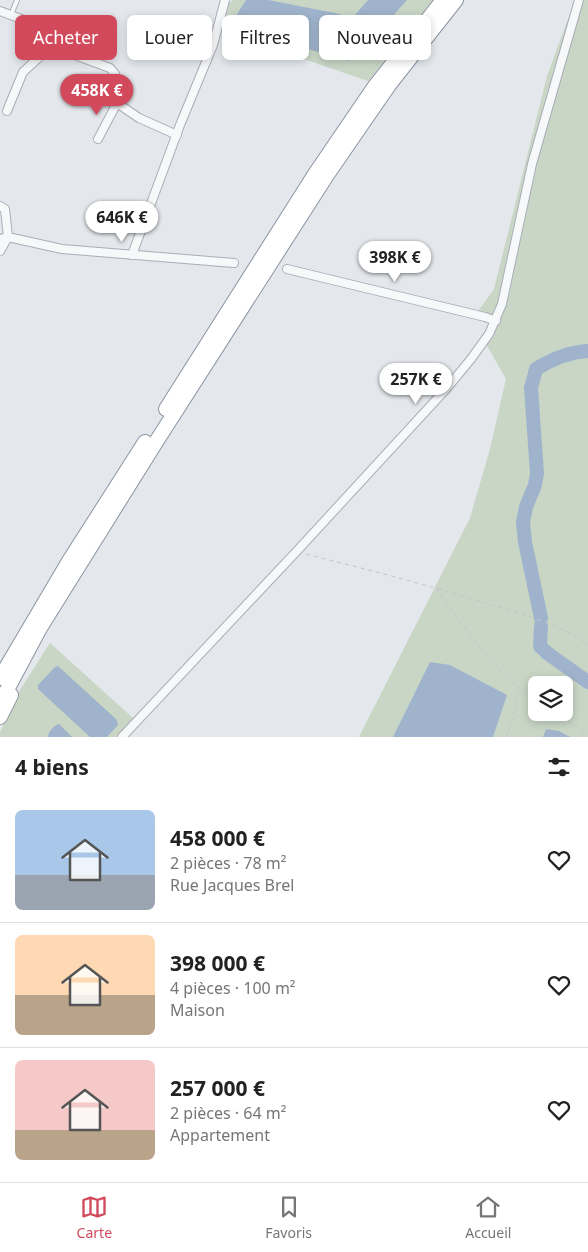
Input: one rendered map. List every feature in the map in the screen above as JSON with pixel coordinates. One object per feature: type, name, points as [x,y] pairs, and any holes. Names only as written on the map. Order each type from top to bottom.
[{"type":"highway","points":[[0,702],[6,678],[44,603],[315,174],[375,86],[443,0]]},
{"type":"highway","points":[[6,678],[40,628],[145,459],[332,167],[400,70],[456,0]]},
{"type":"highway","points":[[0,665],[21,632],[44,603]]},
{"type":"highway","points":[[0,717],[11,695],[6,678]]},
{"type":"street","points":[[132,255],[213,44],[224,0]]},
{"type":"street","points":[[122,737],[447,388],[489,334],[496,321],[504,294],[532,164],[579,0]]},
{"type":"street","points":[[0,11],[15,17]]},
{"type":"street","points":[[7,111],[23,72],[36,60]]},
{"type":"street","points":[[88,60],[110,68],[116,74],[117,103],[98,139]]},
{"type":"street","points":[[117,103],[139,118],[177,135]]},
{"type":"street","points":[[0,206],[5,209],[4,238],[0,251]]},
{"type":"street","points":[[4,238],[62,249],[234,263]]},
{"type":"street","points":[[287,269],[496,321]]},
{"type":"lane","points":[[11,15],[17,0]]},
{"type":"path","points":[[296,552],[436,587],[553,624],[574,634],[588,644]]},
{"type":"path","points":[[436,587],[478,645],[520,690],[528,696]]},
{"type":"path","points":[[506,737],[520,690]]},
{"type":"path","points":[[568,721],[588,734]]},
{"type":"green space","points":[[233,0],[433,0],[421,15],[319,15],[319,60],[385,60],[368,81],[307,60],[309,60],[309,15],[224,15]]},
{"type":"green space","points":[[575,0],[588,0],[588,737],[359,737],[470,518],[490,449],[506,379],[482,337],[492,317],[478,311],[494,289],[547,76]]},
{"type":"green space","points":[[50,643],[134,719],[117,737],[0,737],[0,732],[20,690]]},
{"type":"water","points":[[246,0],[268,0],[340,15],[319,15],[319,52],[309,49],[309,15],[237,14]]},
{"type":"water","points":[[368,0],[407,0],[394,15],[355,15]]},
{"type":"water","points":[[430,662],[450,665],[507,695],[493,737],[393,737]]},
{"type":"water","points":[[58,666],[117,720],[118,725],[107,737],[90,737],[38,689],[38,685]]},
{"type":"water","points":[[59,724],[72,737],[48,737],[52,729]]},
{"type":"water","points":[[546,729],[559,731],[570,737],[543,737]]},
{"type":"waterway","points":[[541,618],[525,542],[523,522],[537,473],[531,388],[536,369],[560,357],[588,351]]},
{"type":"waterway","points":[[541,626],[540,646],[588,682]]}]
